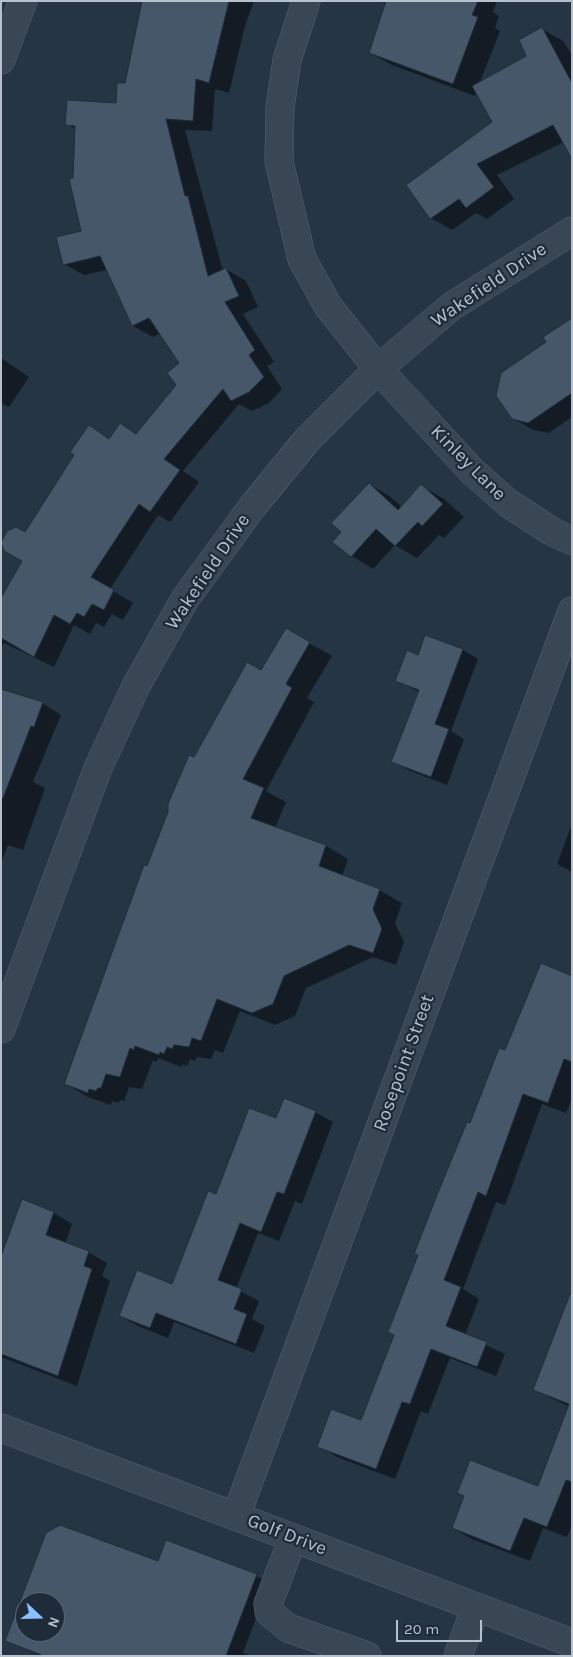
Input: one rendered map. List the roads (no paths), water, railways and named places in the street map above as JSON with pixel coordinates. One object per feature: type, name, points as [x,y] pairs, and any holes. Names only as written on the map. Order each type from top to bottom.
[{"type":"street","points":[[1,60],[23,1]]},
{"type":"street","name":"Kinley Lane","points":[[306,1],[287,60],[280,108],[279,161],[302,259],[328,306],[378,369],[486,484],[551,532],[572,541]]},
{"type":"street","name":"Wakefield Drive","points":[[1,1029],[98,768],[145,670],[185,599],[253,506],[307,440],[378,369],[452,306],[572,231]]},
{"type":"street","name":"Rosepoint Street","points":[[236,1516],[572,611]]},
{"type":"street","name":"Golf Drive","points":[[1,1428],[572,1643]]},
{"type":"street","points":[[293,1538],[268,1604],[269,1612],[288,1628],[367,1656]]},
{"type":"street","points":[[458,1656],[476,1607]]}]
